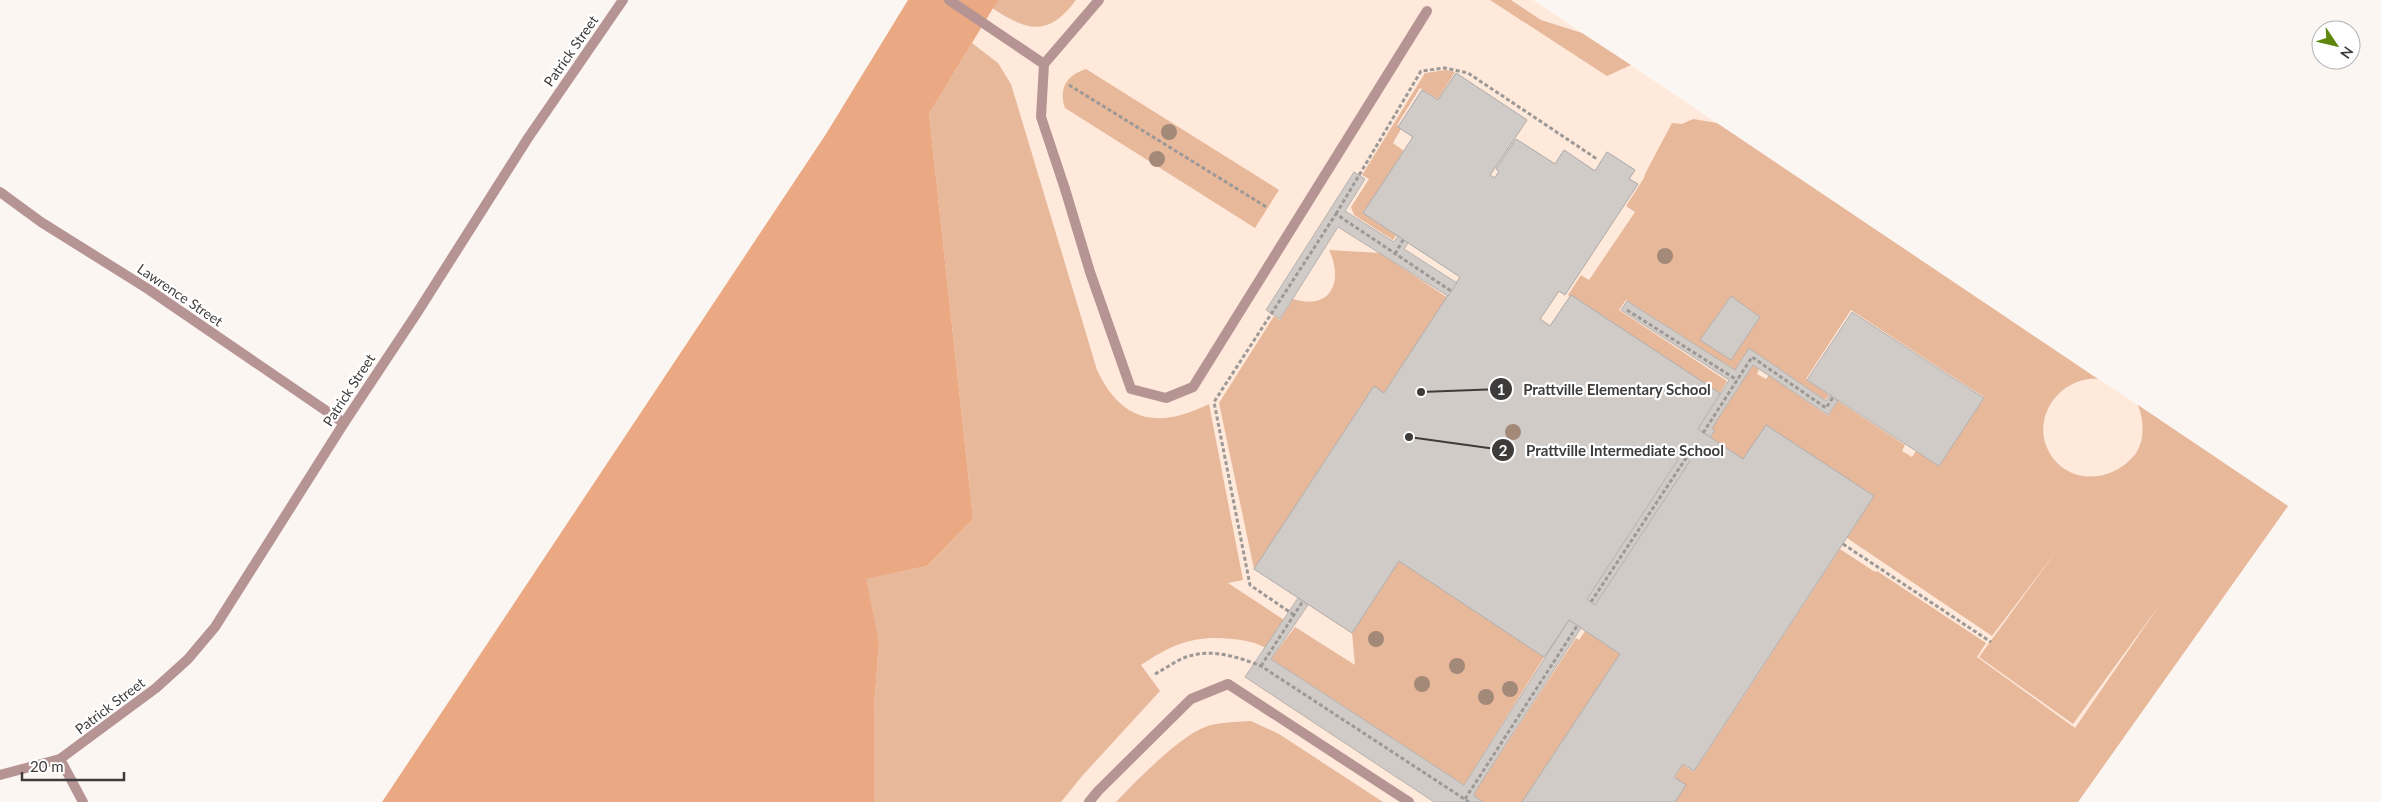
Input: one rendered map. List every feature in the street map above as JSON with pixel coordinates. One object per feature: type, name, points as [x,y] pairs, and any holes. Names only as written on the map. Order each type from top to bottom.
[{"type":"street","points":[[949,0],[1044,64]]},
{"type":"street","points":[[1099,0],[1044,64],[1041,117],[1090,272],[1131,389],[1166,398],[1193,387],[1427,11]]},
{"type":"street","name":"Patrick Street","points":[[60,759],[156,688],[188,659],[216,627],[344,423],[417,313],[528,138],[621,1]]},
{"type":"street","name":"Lawrence Street","points":[[0,192],[41,222],[148,289],[344,423]]},
{"type":"street","points":[[1090,802],[1191,699],[1228,684],[1410,802]]},
{"type":"street","points":[[0,775],[60,759],[83,802]]},
{"type":"path","points":[[1294,615],[1250,585],[1214,402],[1336,214],[1421,71],[1445,68],[1468,74],[1597,159]]},
{"type":"path","points":[[1069,84],[1268,208]]},
{"type":"path","points":[[1336,214],[1452,291]]},
{"type":"path","points":[[1395,254],[1403,240]]},
{"type":"path","points":[[1627,310],[1737,380]]},
{"type":"path","points":[[1704,433],[1752,357],[1826,408],[1833,397]]},
{"type":"path","points":[[1591,602],[1686,458]]},
{"type":"path","points":[[1843,544],[1991,642]]},
{"type":"path","points":[[1262,666],[1303,601]]},
{"type":"path","points":[[1465,799],[1577,626]]},
{"type":"shaded area","points":[[908,0],[998,0],[929,114],[973,519],[927,566],[866,579],[879,642],[874,709],[874,802],[382,802],[826,134]]},
{"type":"shaded area","points":[[985,0],[1533,0],[2288,506],[2078,802],[451,802]]},
{"type":"shaded area","points":[[985,0],[1076,0],[1053,22],[1043,26],[1032,26],[1021,24],[1009,18],[983,2]]},
{"type":"shaded area","points":[[1490,0],[1511,0],[1541,20],[1582,33],[1631,65],[1607,76]]},
{"type":"shaded area","points":[[972,43],[998,63],[1011,84],[1097,370],[1107,388],[1118,401],[1130,411],[1144,416],[1158,418],[1174,417],[1209,404],[1243,580],[1228,583],[1284,620],[1266,648],[1236,639],[1206,638],[1174,646],[1141,665],[1160,691],[1083,775],[1061,802],[874,802],[874,709],[879,642],[865,579],[927,566],[973,519],[929,114]]},
{"type":"shaded area","points":[[1086,69],[1279,190],[1255,228],[1065,108],[1063,94],[1066,83],[1074,75]]},
{"type":"shaded area","points":[[1446,70],[1455,72],[1438,99],[1420,88],[1397,125],[1401,129],[1393,143],[1404,151],[1364,212],[1397,234],[1393,240],[1354,215],[1351,207],[1369,179],[1362,175],[1425,73]]},
{"type":"shaded area","points":[[1693,119],[1717,123],[2098,379],[2084,380],[2072,384],[2052,401],[2046,413],[2043,425],[2044,439],[2049,452],[2066,470],[2077,475],[2100,476],[2122,467],[2131,459],[2139,448],[2143,427],[2138,405],[2288,506],[2078,802],[1675,802],[1685,786],[1675,777],[1683,765],[1694,772],[1840,549],[1875,572],[1877,571],[1986,643],[1977,657],[2075,728],[2161,603],[2073,724],[1979,657],[2058,549],[1992,636],[1847,538],[1874,496],[1766,425],[1743,460],[1710,438],[1715,430],[1712,428],[1753,365],[1759,369],[1757,374],[1766,379],[1769,375],[1828,416],[1838,401],[1905,445],[1902,451],[1912,457],[1916,451],[1939,466],[1984,397],[1851,310],[1806,379],[1829,395],[1825,400],[1750,349],[1735,370],[1626,300],[1619,310],[1727,381],[1720,393],[1568,295],[1581,275],[1589,280],[1635,212],[1626,206],[1644,178],[1672,123],[1682,124]]},
{"type":"shaded area","points":[[1329,250],[1380,253],[1448,298],[1384,393],[1373,387],[1254,569],[1219,403],[1274,316],[1280,320],[1293,299],[1306,302],[1317,301],[1331,291],[1335,272]]},
{"type":"shaded area","points":[[1399,561],[1544,657],[1464,785],[1271,659],[1295,627],[1355,665],[1352,633]]},
{"type":"shaded area","points":[[1585,631],[1620,654],[1522,802],[1483,802],[1474,796],[1475,792],[1576,638],[1579,640]]},
{"type":"shaded area","points":[[1251,721],[1279,734],[1383,802],[1116,802],[1158,760],[1195,732],[1216,724]]},
{"type":"building","points":[[1456,73],[1527,120],[1490,175],[1495,178],[1499,171],[1496,169],[1516,139],[1555,164],[1564,150],[1595,171],[1607,152],[1635,170],[1629,179],[1638,184],[1565,295],[1559,291],[1540,319],[1550,326],[1571,295],[1721,394],[1698,429],[1743,459],[1766,425],[1874,496],[1694,771],[1683,764],[1674,777],[1686,785],[1675,802],[1522,802],[1620,654],[1569,620],[1544,657],[1399,561],[1352,633],[1254,569],[1374,386],[1384,393],[1460,277],[1363,213],[1413,137],[1398,127],[1422,90],[1438,100]],"holes":[[[1509,391],[1657,491],[1681,455],[1727,486],[1632,630],[1587,599],[1609,564],[1460,466]]]},
{"type":"building","points":[[1456,73],[1527,120],[1490,175],[1495,178],[1499,171],[1496,169],[1516,139],[1555,164],[1564,150],[1595,171],[1607,152],[1635,170],[1629,179],[1638,184],[1565,295],[1559,291],[1540,319],[1550,326],[1571,295],[1721,394],[1698,429],[1743,459],[1766,425],[1874,496],[1694,771],[1683,764],[1674,777],[1686,785],[1675,802],[1522,802],[1620,654],[1569,620],[1544,657],[1399,561],[1352,633],[1254,569],[1374,386],[1384,393],[1460,277],[1363,213],[1413,137],[1398,127],[1422,90],[1438,100]]},
{"type":"building","points":[[1354,172],[1365,179],[1345,211],[1394,242],[1398,236],[1408,243],[1404,249],[1457,283],[1448,296],[1338,227],[1280,319],[1266,310]]},
{"type":"building","points":[[1731,296],[1760,317],[1731,360],[1700,340]]},
{"type":"building","points":[[1627,301],[1735,370],[1749,348],[1826,401],[1830,395],[1838,401],[1828,415],[1753,365],[1712,428],[1715,430],[1710,437],[1698,429],[1729,380],[1621,310]]},
{"type":"building","points":[[1852,312],[1984,398],[1939,466],[1807,380]]},
{"type":"building","points":[[1681,455],[1690,461],[1595,605],[1587,599]]},
{"type":"building","points":[[1298,598],[1308,605],[1271,659],[1464,785],[1569,620],[1581,628],[1475,792],[1474,796],[1483,802],[1434,802],[1245,677]]},
{"type":"place","name":"Prattville Elementary School","points":[[1421,392]]},
{"type":"place","name":"Prattville Intermediate School","points":[[1409,437]]}]
